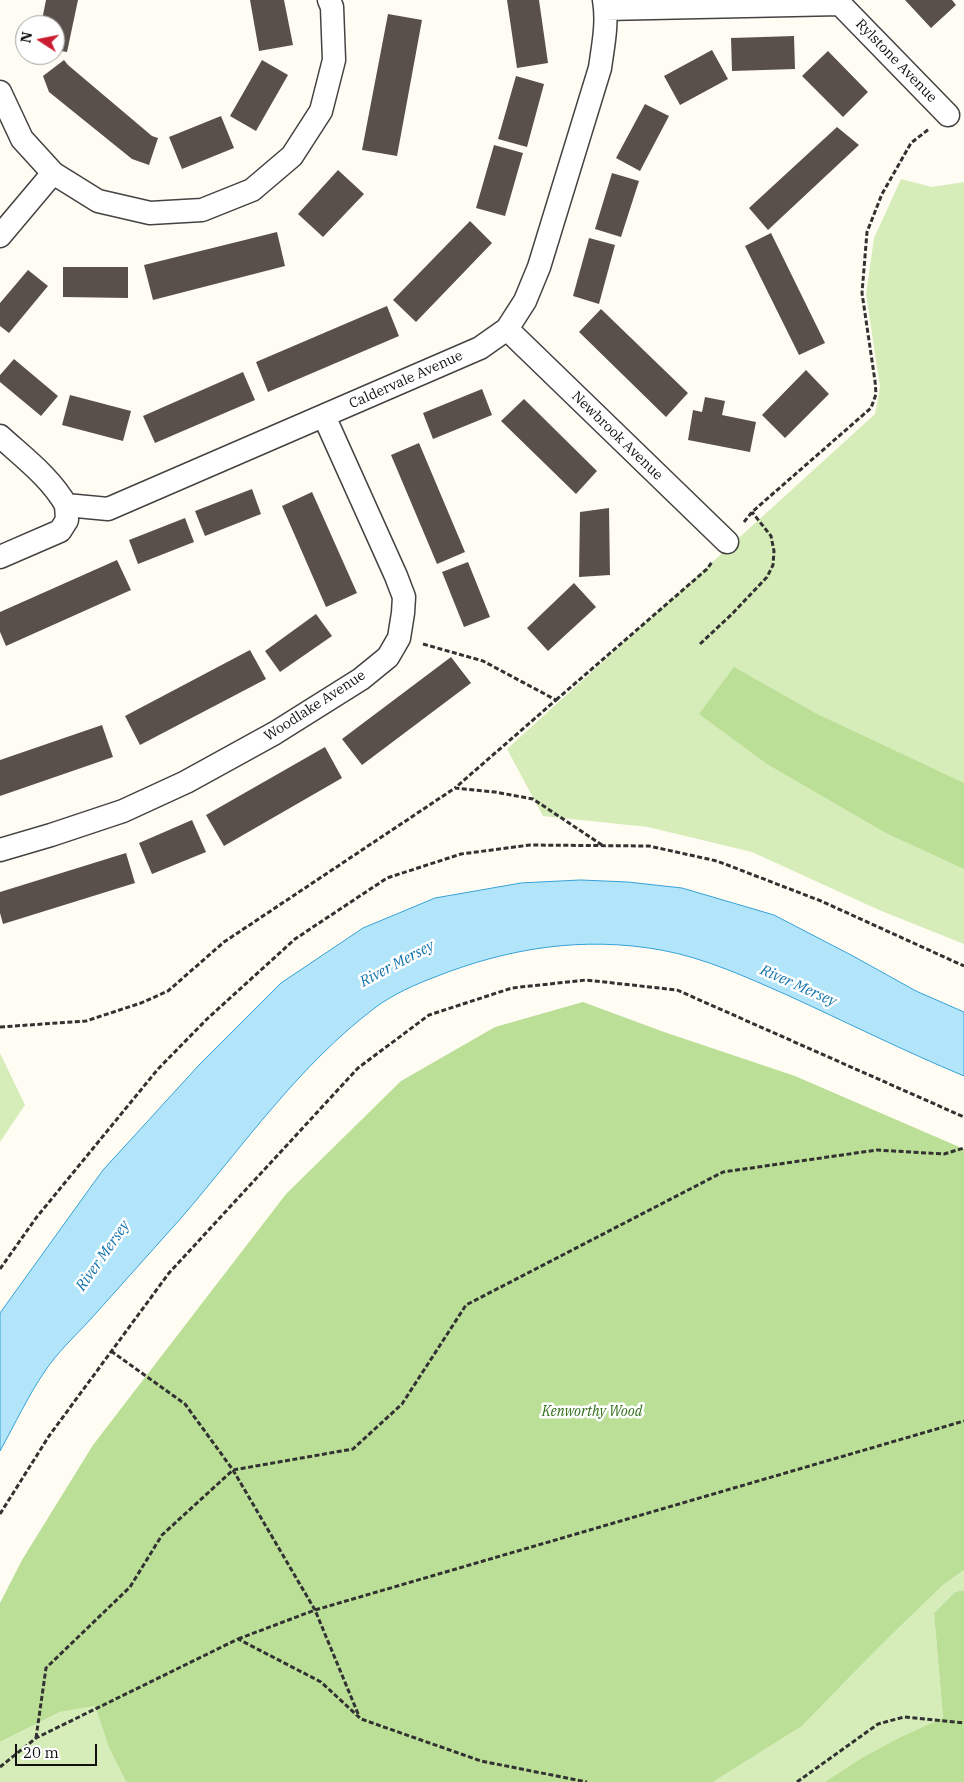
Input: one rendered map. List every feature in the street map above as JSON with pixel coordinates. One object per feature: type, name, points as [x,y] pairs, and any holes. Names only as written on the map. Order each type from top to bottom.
[{"type":"street","points":[[0,92],[22,139],[53,174],[98,201],[150,213],[202,210],[252,190],[292,156],[321,111],[334,60],[332,7],[330,0]]},
{"type":"street","name":"Rylstone Avenue","points":[[605,5],[841,2],[948,115]]},
{"type":"street","name":"Caldervale Avenue","points":[[66,505],[108,509],[430,368],[480,348],[507,329],[525,301],[541,258],[600,68],[604,39],[605,5]]},
{"type":"street","points":[[0,236],[53,174]]},
{"type":"street","name":"Newbrook Avenue","points":[[507,329],[727,542]]},
{"type":"street","name":"Woodlake Avenue","points":[[0,850],[51,836],[123,811],[186,782],[275,733],[361,680],[388,657],[398,638],[404,597],[324,416]]},
{"type":"street","points":[[0,436],[59,492],[66,505],[67,520],[60,531],[0,557]]},
{"type":"path","points":[[0,1026],[86,1021],[141,1003],[168,991],[224,942],[455,788],[707,569],[752,512],[871,408],[876,394],[875,381],[862,294],[867,232],[882,194],[911,143],[948,115]]},
{"type":"path","points":[[700,644],[767,577],[773,565],[774,551],[771,536],[752,512]]},
{"type":"path","points":[[398,638],[483,661],[556,700]]},
{"type":"path","points":[[455,788],[495,792],[533,799],[603,846]]},
{"type":"path","points":[[0,1269],[36,1218],[158,1069],[207,1019],[295,939],[387,878],[461,854],[530,845],[649,846],[717,861],[821,900],[964,966]]},
{"type":"path","points":[[0,1514],[49,1436],[169,1273],[358,1068],[429,1015],[512,988],[586,980],[677,990],[964,1116]]},
{"type":"path","points":[[36,1738],[46,1668],[130,1587],[162,1535],[233,1470],[353,1449],[402,1404],[466,1305],[723,1172],[877,1150],[944,1154],[964,1148]]},
{"type":"path","points":[[111,1352],[185,1404],[233,1470],[315,1610],[361,1719]]},
{"type":"path","points":[[0,1768],[36,1738],[238,1639],[315,1610],[964,1421]]},
{"type":"path","points":[[238,1639],[321,1682],[361,1719],[482,1762],[587,1782]]},
{"type":"path","points":[[797,1782],[878,1724],[904,1717],[964,1723]]},
{"type":"green space","points":[[901,179],[932,187],[964,182],[964,944],[879,910],[752,852],[648,827],[543,816],[507,749],[875,414],[880,387],[866,294],[874,238]]},
{"type":"green space","points":[[734,667],[817,714],[964,783],[964,869],[886,833],[767,764],[699,714]]},
{"type":"green space","name":"Kenworthy Wood","points":[[583,1002],[664,1032],[795,1076],[964,1149],[964,1570],[943,1585],[802,1726],[713,1782],[126,1782],[109,1748],[95,1706],[60,1712],[0,1742],[0,1603],[22,1560],[93,1445],[286,1194],[401,1081],[495,1027]]},
{"type":"green space","points":[[0,1053],[25,1105],[0,1142]]},
{"type":"green space","points":[[964,1570],[964,1590],[955,1592],[934,1613],[943,1718],[832,1782],[713,1782],[802,1726],[943,1585]]},
{"type":"green space","points":[[964,1590],[964,1782],[825,1782],[862,1758],[899,1738],[943,1718],[934,1613],[955,1592]]},
{"type":"green space","points":[[95,1706],[109,1748],[126,1782],[0,1782],[0,1742],[60,1712]]},
{"type":"water","name":"River Mersey","points":[[581,880],[628,882],[682,888],[774,915],[916,991],[964,1012],[964,1076],[741,975],[677,953],[661,950],[603,944],[546,947],[490,959],[419,983],[376,1007],[322,1054],[297,1080],[182,1217],[55,1358],[33,1390],[0,1451],[0,1313],[103,1170],[199,1065],[281,983],[363,928],[435,898],[521,883]]},
{"type":"building","points":[[46,0],[78,0],[67,52],[65,52],[65,15],[43,15]]},
{"type":"building","points":[[250,0],[284,0],[293,45],[259,51]]},
{"type":"building","points":[[507,0],[539,0],[548,63],[517,68]]},
{"type":"building","points":[[905,0],[952,0],[956,5],[931,28]]},
{"type":"building","points":[[388,14],[422,20],[397,156],[362,150]]},
{"type":"building","points":[[794,36],[795,69],[732,71],[731,38]]},
{"type":"building","points":[[712,50],[728,79],[680,105],[664,76]]},
{"type":"building","points":[[828,51],[868,92],[843,117],[802,76]]},
{"type":"building","points":[[262,60],[288,75],[256,131],[230,116]]},
{"type":"building","points":[[65,61],[152,136],[158,138],[149,165],[132,159],[49,92],[43,76],[57,65],[65,65]]},
{"type":"building","points":[[516,76],[544,84],[527,147],[498,139]]},
{"type":"building","points":[[645,104],[669,116],[640,171],[616,158]]},
{"type":"building","points":[[221,116],[234,148],[182,169],[169,137]]},
{"type":"building","points":[[837,127],[859,145],[768,230],[749,208]]},
{"type":"building","points":[[494,145],[523,153],[505,216],[476,208]]},
{"type":"building","points":[[338,170],[364,194],[323,237],[298,214]]},
{"type":"building","points":[[612,173],[639,181],[621,237],[595,229]]},
{"type":"building","points":[[470,221],[492,243],[416,322],[393,300]]},
{"type":"building","points":[[277,232],[285,266],[153,300],[144,265]]},
{"type":"building","points":[[771,233],[825,343],[799,355],[745,246]]},
{"type":"building","points":[[589,238],[615,245],[599,304],[573,296]]},
{"type":"building","points":[[63,267],[128,267],[128,298],[63,297]]},
{"type":"building","points":[[28,270],[48,286],[9,333],[0,326],[0,303]]},
{"type":"building","points":[[387,306],[399,336],[268,392],[256,362]]},
{"type":"building","points":[[601,309],[688,393],[666,417],[579,332]]},
{"type":"building","points":[[14,359],[58,396],[41,416],[0,382],[0,375]]},
{"type":"building","points":[[806,370],[829,394],[785,438],[762,415]]},
{"type":"building","points":[[243,372],[255,400],[155,443],[143,416]]},
{"type":"building","points":[[482,389],[492,415],[433,439],[423,413]]},
{"type":"building","points":[[70,395],[131,411],[123,441],[62,425]]},
{"type":"building","points":[[705,397],[725,401],[722,415],[756,422],[750,452],[688,440],[693,410],[702,412]]},
{"type":"building","points":[[524,399],[597,471],[576,494],[501,421]]},
{"type":"building","points":[[419,443],[465,552],[437,564],[391,455]]},
{"type":"building","points":[[252,489],[261,514],[205,536],[195,511]]},
{"type":"building","points":[[312,492],[357,593],[326,607],[282,506]]},
{"type":"building","points":[[609,508],[610,575],[579,577],[580,512]]},
{"type":"building","points":[[185,518],[194,542],[138,564],[129,540]]},
{"type":"building","points":[[117,560],[131,590],[6,646],[0,632],[0,612]]},
{"type":"building","points":[[468,562],[490,617],[464,627],[442,572]]},
{"type":"building","points":[[574,583],[596,607],[548,651],[527,628]]},
{"type":"building","points":[[316,614],[332,636],[280,672],[265,651]]},
{"type":"building","points":[[250,650],[266,679],[140,745],[125,716]]},
{"type":"building","points":[[451,657],[471,683],[362,765],[342,739]]},
{"type":"building","points":[[102,725],[113,757],[0,796],[0,760]]},
{"type":"building","points":[[325,747],[342,778],[224,846],[206,815]]},
{"type":"building","points":[[192,820],[206,852],[152,874],[139,843]]},
{"type":"building","points":[[126,853],[135,883],[3,924],[0,913],[0,892]]}]
